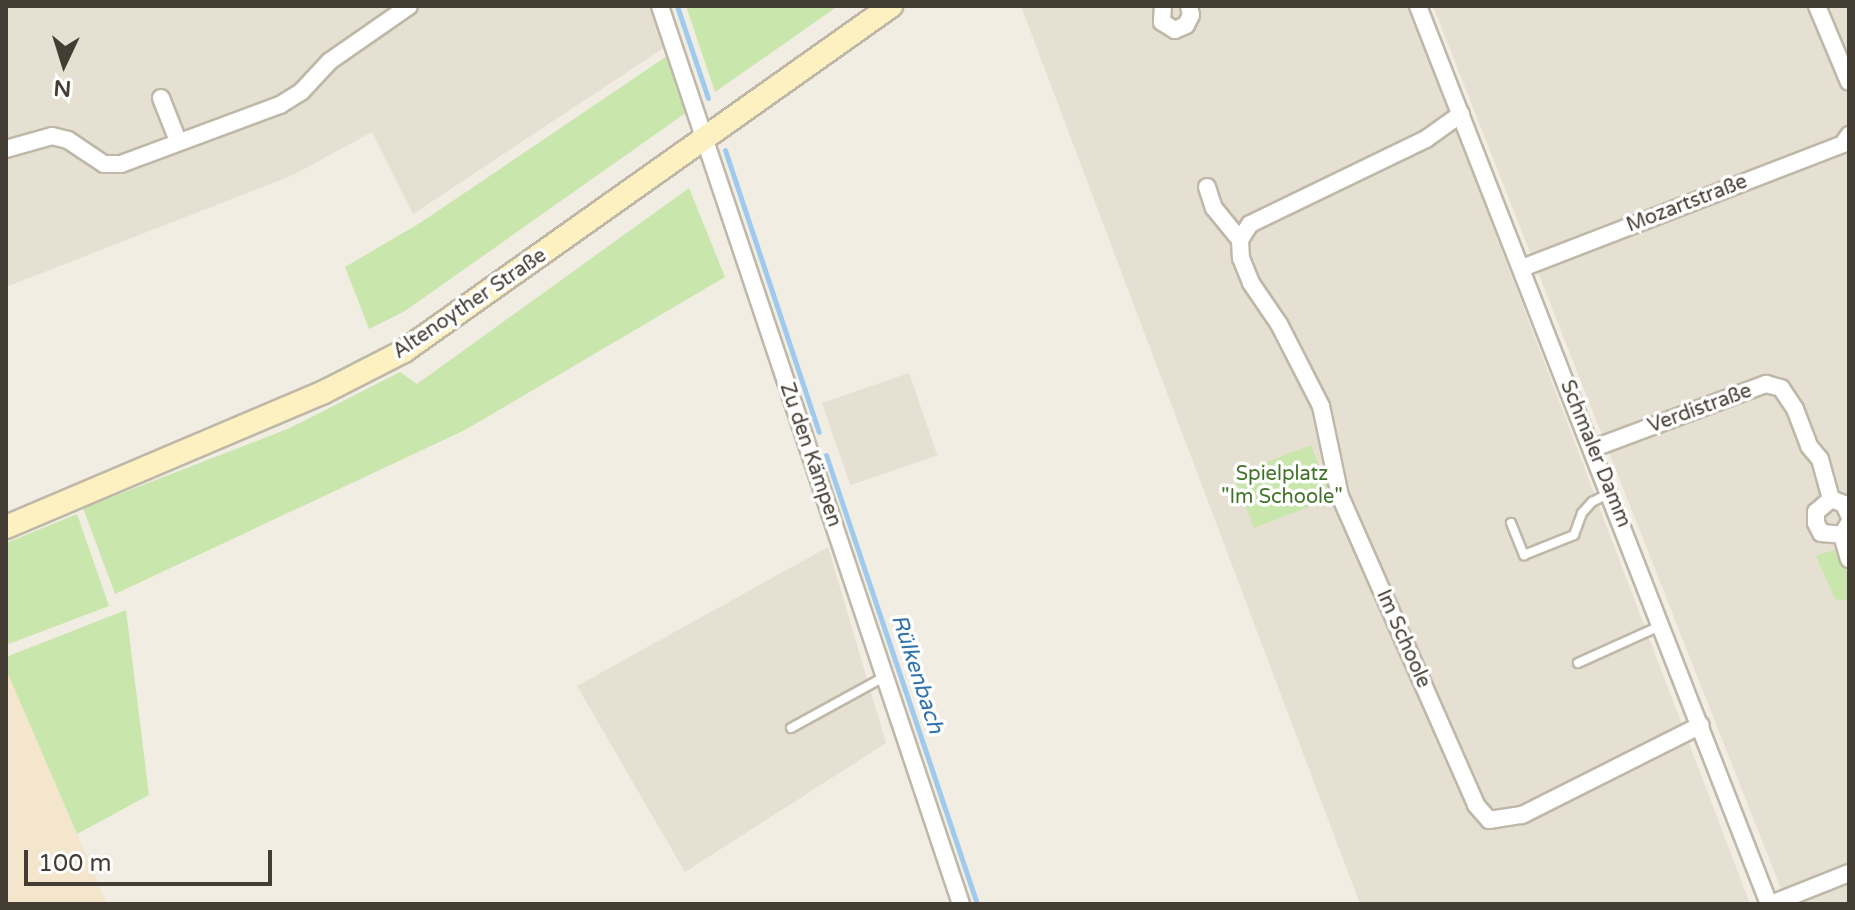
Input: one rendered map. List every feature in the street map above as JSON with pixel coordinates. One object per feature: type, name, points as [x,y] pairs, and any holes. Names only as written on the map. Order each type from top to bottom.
[{"type":"main road","name":"Altenoyther Straße","points":[[6,527],[376,367],[432,333],[891,6]]},
{"type":"street","points":[[6,149],[52,136],[68,140],[104,164],[121,164],[280,105],[301,92],[330,61],[409,6]]},
{"type":"street","name":"Zu den Kämpen","points":[[660,6],[961,904]]},
{"type":"street","points":[[1163,6],[1162,22],[1175,30],[1186,25],[1191,15],[1189,6]]},
{"type":"street","name":"Schmaler Damm","points":[[1418,6],[1594,448],[1770,904]]},
{"type":"street","points":[[1817,6],[1849,82]]},
{"type":"street","points":[[161,98],[178,141]]},
{"type":"street","points":[[1240,240],[1250,224],[1426,139],[1461,114]]},
{"type":"street","name":"Mozartstraße","points":[[1522,268],[1843,144],[1849,135]]},
{"type":"street","name":"Im Schoole","points":[[1207,187],[1214,208],[1240,240],[1241,258],[1251,283],[1279,324],[1321,406],[1340,496],[1476,805],[1489,820],[1522,815],[1701,725]]},
{"type":"street","name":"Verdistraße","points":[[1594,448],[1766,384],[1781,388],[1795,409],[1809,446],[1820,459],[1831,499]]},
{"type":"street","points":[[1849,515],[1844,504],[1831,499],[1816,512],[1816,523],[1821,533],[1846,529],[1849,559]]},
{"type":"street","points":[[1770,904],[1849,873]]},
{"type":"lane","points":[[1511,523],[1524,555],[1574,535],[1582,513],[1592,502],[1611,493]]},
{"type":"lane","points":[[1578,663],[1662,625]]},
{"type":"lane","points":[[791,728],[884,677]]},
{"type":"shaded area","points":[[6,6],[652,6],[665,47],[413,214],[372,132],[293,175],[6,287]]},
{"type":"shaded area","points":[[1021,6],[1409,6],[1750,904],[1360,904]]},
{"type":"shaded area","points":[[1433,6],[1849,6],[1849,904],[1787,904]]},
{"type":"shaded area","points":[[909,373],[937,455],[850,485],[822,403]]},
{"type":"shaded area","points":[[828,547],[886,743],[685,872],[577,686]]},
{"type":"shaded area","points":[[6,669],[77,834],[107,904],[6,904]]},
{"type":"green space","points":[[686,6],[838,6],[715,92]]},
{"type":"green space","points":[[667,56],[687,112],[405,311],[369,329],[345,267],[420,223]]},
{"type":"green space","points":[[689,188],[725,277],[465,430],[115,594],[83,508],[290,428],[400,372],[417,384]]},
{"type":"green space","name":"Spielplatz \"Im Schoole\"","points":[[1311,445],[1331,498],[1254,528],[1234,475]]},
{"type":"green space","points":[[77,514],[109,606],[6,645],[6,543]]},
{"type":"green space","points":[[1834,550],[1849,574],[1849,601],[1835,599],[1816,556]]},
{"type":"green space","points":[[126,610],[149,795],[77,834],[6,669],[6,657]]},
{"type":"waterway","name":"Rülkenbach","points":[[677,6],[708,98]]},
{"type":"waterway","name":"Rülkenbach","points":[[725,150],[819,432]]},
{"type":"waterway","name":"Rülkenbach","points":[[826,455],[977,904]]}]
